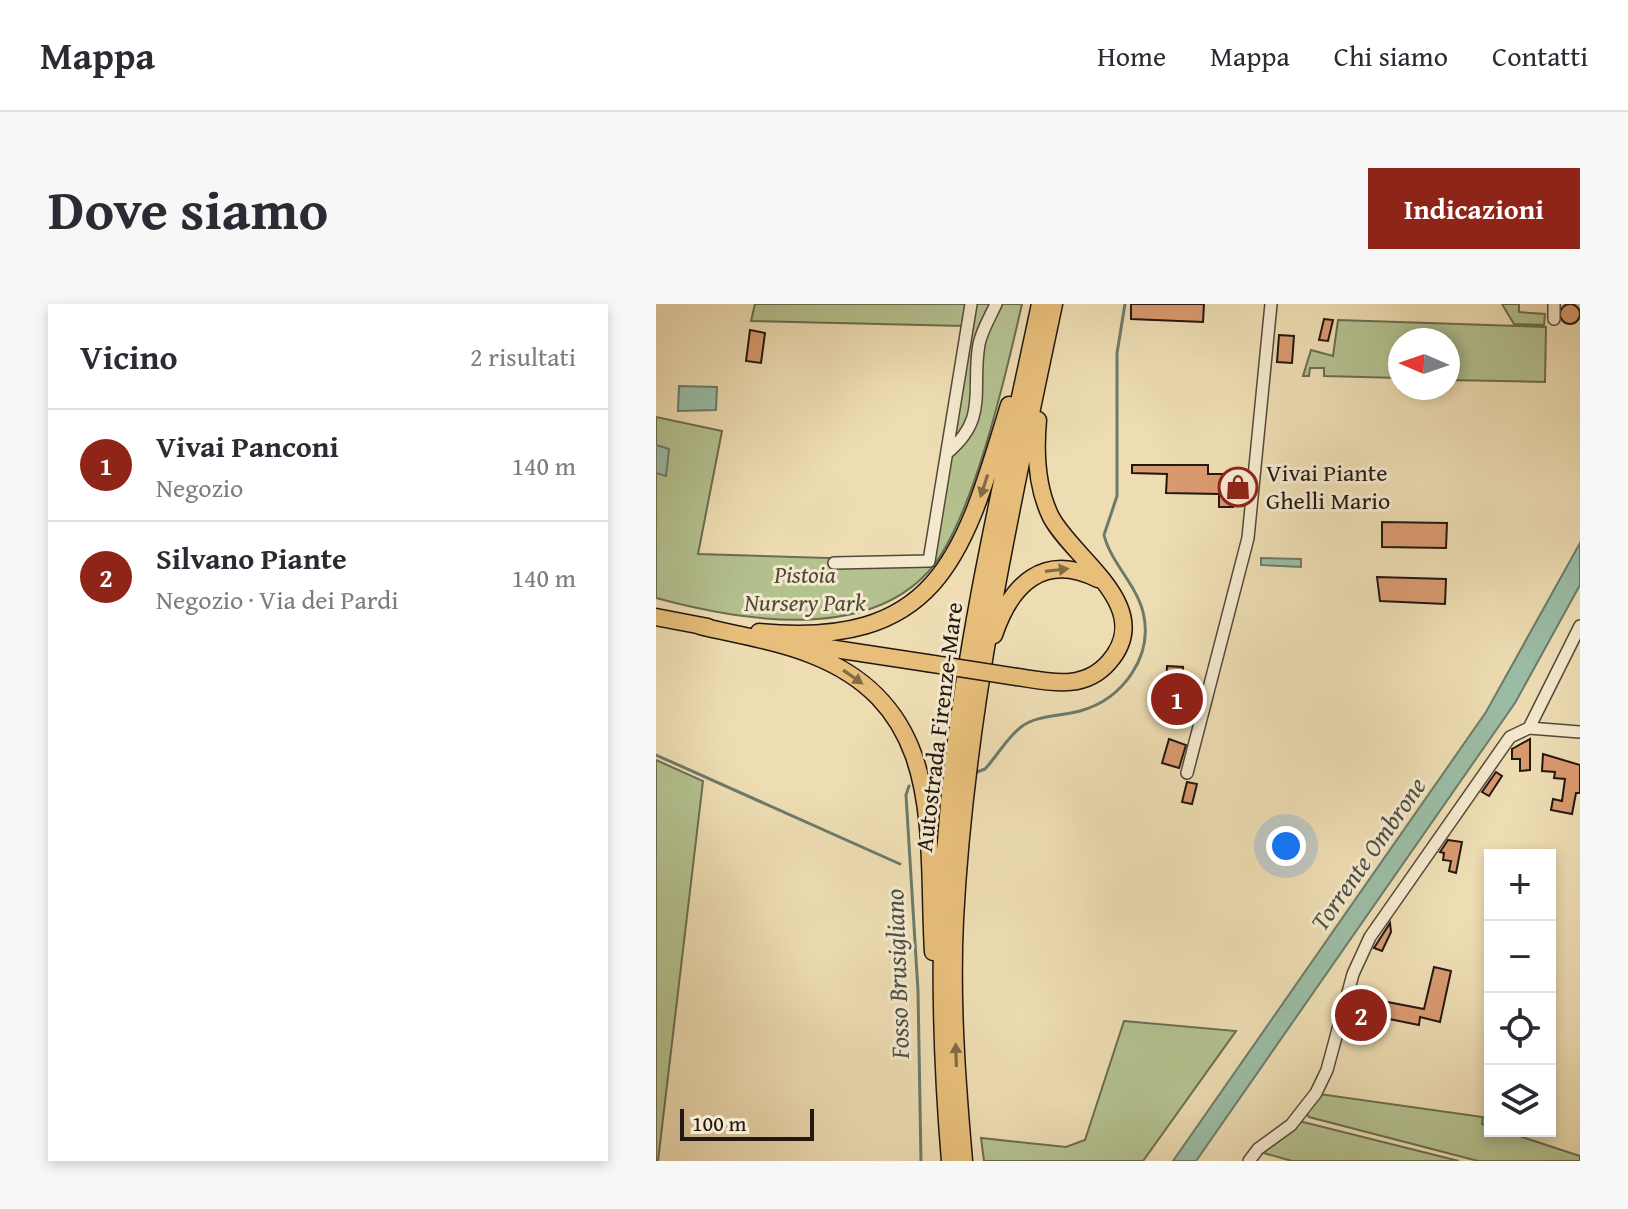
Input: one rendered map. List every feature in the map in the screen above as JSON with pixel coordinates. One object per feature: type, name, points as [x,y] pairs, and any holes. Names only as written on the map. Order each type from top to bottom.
[{"type":"highway","points":[[700,626],[802,635],[833,633],[885,619],[927,590],[956,555],[973,519],[1040,304]]},
{"type":"highway","name":"Autostrada Firenze-Mare","points":[[950,1161],[942,1058],[946,843],[961,711],[984,570],[1040,304]]},
{"type":"highway","points":[[656,619],[1071,683],[1090,677],[1109,662],[1121,639],[1122,622],[1116,598],[1056,525],[1039,480],[1037,427],[1054,304]]},
{"type":"highway","name":"Autostrada Firenze-Mare","points":[[964,1161],[956,1045],[955,922],[976,702],[996,576],[1054,304]]},
{"type":"highway","points":[[976,702],[1000,617],[1025,583],[1044,571],[1060,568],[1080,571],[1105,582]]},
{"type":"highway","points":[[700,626],[792,648],[840,668],[875,694],[904,729],[918,761],[926,804],[942,1058]]},
{"type":"street","points":[[834,563],[927,563],[971,304]]},
{"type":"street","points":[[947,453],[964,438],[974,421],[980,340],[996,304]]},
{"type":"street","points":[[1187,773],[1248,538],[1271,304]]},
{"type":"street","points":[[1554,304],[1554,319]]},
{"type":"street","points":[[1529,728],[1580,626]]},
{"type":"street","points":[[1249,1161],[1258,1149],[1298,1118],[1321,1084],[1353,974],[1384,914],[1510,737],[1529,728],[1580,732]]},
{"type":"green space","name":"Pistoia Nursery Park","points":[[755,304],[1022,304],[986,445],[959,520],[944,550],[928,572],[901,594],[869,609],[835,617],[798,620],[724,613],[656,598],[656,417],[722,431],[698,554],[926,561],[964,326],[751,321]]},
{"type":"green space","points":[[1502,304],[1519,304],[1519,312],[1545,314],[1544,325],[1514,324]]},
{"type":"green space","points":[[1338,320],[1546,327],[1545,382],[1460,380],[1460,328],[1388,328],[1388,378],[1324,376],[1324,368],[1310,368],[1309,376],[1303,376],[1311,350],[1333,356]]},
{"type":"green space","points":[[656,760],[703,781],[658,1161],[656,1161]]},
{"type":"green space","points":[[1124,1021],[1236,1031],[1143,1161],[984,1161],[981,1138],[1066,1147],[1085,1140]]},
{"type":"green space","points":[[1319,1094],[1483,1117],[1484,1137],[1522,1137],[1580,1156],[1580,1161],[1478,1161],[1309,1117],[1306,1113]]},
{"type":"green space","points":[[1299,1121],[1459,1161],[1292,1161],[1260,1152]]},
{"type":"shaded area","points":[[679,386],[717,387],[716,410],[678,411]]},
{"type":"shaded area","points":[[656,445],[669,449],[666,476],[656,473]]},
{"type":"shaded area","points":[[1580,543],[1580,585],[1515,703],[1196,1161],[1173,1161],[1486,712]]},
{"type":"shaded area","points":[[1261,558],[1301,559],[1301,567],[1261,565]]},
{"type":"building","points":[[1131,304],[1204,304],[1203,322],[1131,319]]},
{"type":"building","points":[[1570,304],[1577,307],[1580,314],[1577,321],[1570,324],[1563,321],[1560,314],[1563,307]]},
{"type":"building","points":[[1324,319],[1333,320],[1328,341],[1319,340]]},
{"type":"building","points":[[750,330],[765,333],[761,363],[746,361]]},
{"type":"building","points":[[1279,335],[1294,336],[1292,363],[1277,362]]},
{"type":"building","points":[[1132,465],[1208,465],[1208,474],[1233,474],[1233,479],[1241,479],[1241,494],[1233,494],[1233,507],[1219,507],[1219,494],[1166,493],[1167,474],[1132,473]]},
{"type":"building","points":[[1382,522],[1447,523],[1446,548],[1382,547]]},
{"type":"building","points":[[1377,577],[1446,579],[1445,604],[1380,601]]},
{"type":"building","points":[[1167,666],[1183,667],[1181,705],[1157,703],[1158,687],[1166,688]]},
{"type":"building","points":[[1169,739],[1186,745],[1179,768],[1162,763]]},
{"type":"building","points":[[1530,739],[1530,770],[1520,771],[1520,759],[1512,759],[1512,749]]},
{"type":"building","points":[[1543,754],[1580,765],[1580,793],[1576,793],[1572,814],[1551,810],[1553,799],[1562,801],[1565,779],[1554,778],[1555,772],[1542,771]]},
{"type":"building","points":[[1496,772],[1502,776],[1489,796],[1482,792]]},
{"type":"building","points":[[1187,782],[1197,784],[1192,804],[1182,802]]},
{"type":"building","points":[[1448,840],[1462,842],[1456,873],[1449,871],[1451,861],[1443,860],[1444,853],[1440,852]]},
{"type":"building","points":[[1390,923],[1391,932],[1382,951],[1374,948]]},
{"type":"building","points":[[1434,967],[1451,971],[1440,1022],[1420,1017],[1419,1025],[1379,1017],[1382,1001],[1424,1009]]},
{"type":"waterway","name":"Fosso Brusigliano","points":[[977,772],[985,769],[1011,736],[1027,723],[1080,711],[1110,697],[1132,674],[1144,644],[1145,628],[1140,602],[1112,555],[1104,535],[1117,496],[1117,353],[1125,304]]},
{"type":"waterway","points":[[656,755],[900,864]]},
{"type":"waterway","name":"Fosso Brusigliano","points":[[933,772],[944,769]]},
{"type":"waterway","name":"Fosso Brusigliano","points":[[909,786],[906,795],[918,991],[921,1161]]},
{"type":"place","name":"Vivai Piante Ghelli Mario","points":[[1238,487]]},
{"type":"place","name":"Vivai Panconi","points":[[1177,699]]},
{"type":"place","name":"Silvano Piante","points":[[1361,1015]]},
{"type":"water label","name":"Torrente Ombrone","points":[[1368,854]]}]
